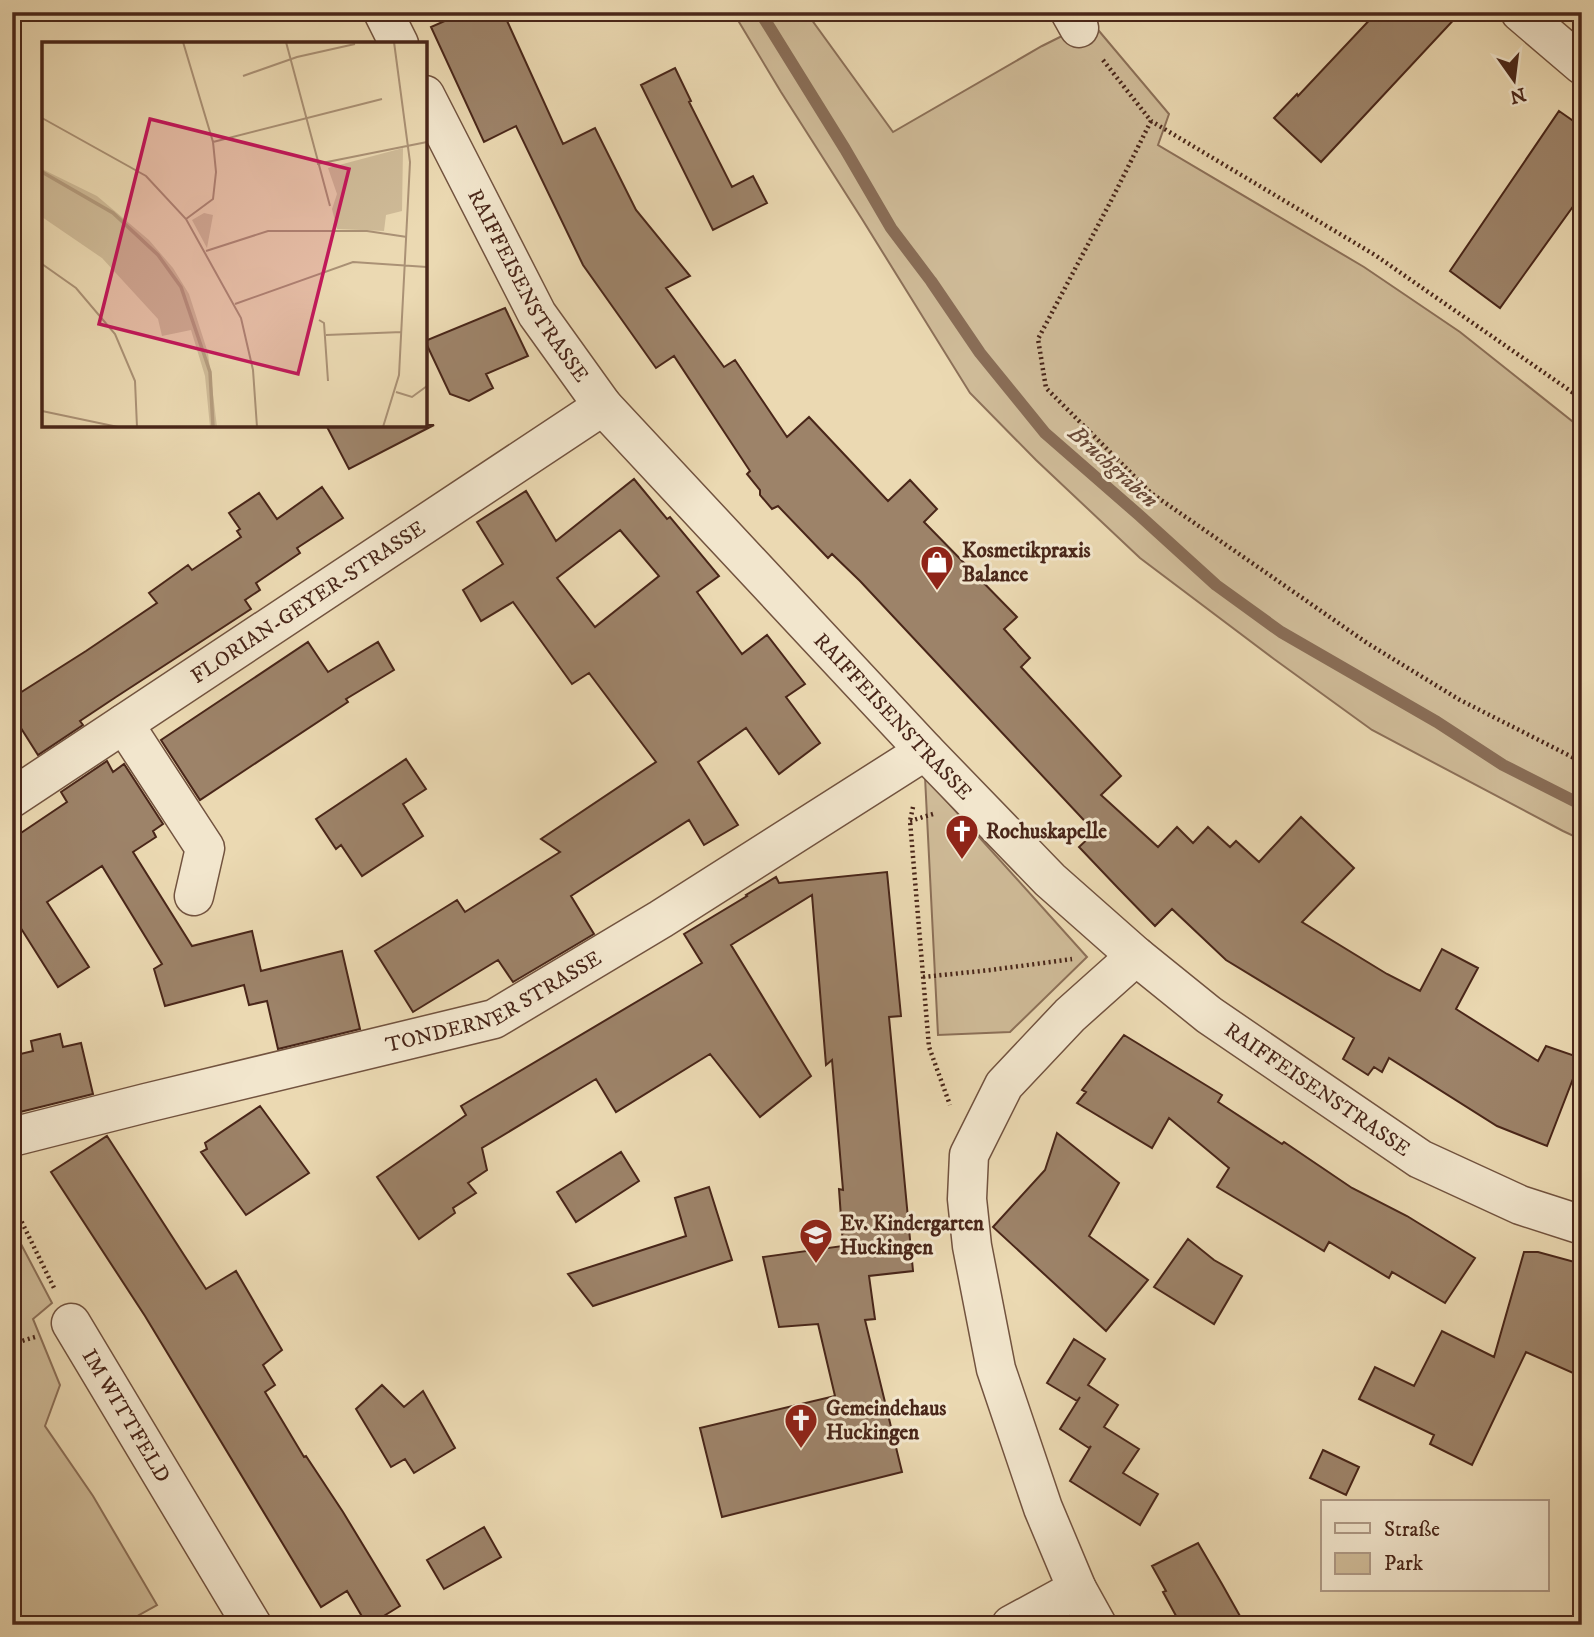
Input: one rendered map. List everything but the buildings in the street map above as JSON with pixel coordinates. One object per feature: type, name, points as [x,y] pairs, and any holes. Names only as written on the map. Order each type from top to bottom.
[{"type":"street","points":[[383,12],[398,42]]},
{"type":"street","points":[[1520,12],[1582,65]]},
{"type":"street","name":"RAIFFEISENSTRASSE","points":[[427,99],[537,314],[603,406],[925,751],[1050,880],[1136,956],[1209,1014],[1420,1159],[1520,1205],[1582,1225]]},
{"type":"street","name":"FLORIAN-GEYER-STRASSE","points":[[12,797],[603,406]]},
{"type":"street","points":[[124,724],[205,848],[194,897]]},
{"type":"street","name":"TONDERNER STRASSE","points":[[12,1137],[146,1102],[494,1019],[661,919],[925,751]]},
{"type":"street","points":[[1097,1625],[1077,1589],[1043,1508],[996,1369],[972,1246],[967,1199],[969,1155],[1004,1085],[1070,1015],[1136,956]]},
{"type":"street","name":"IM WITTFELD","points":[[71,1323],[242,1621]]},
{"type":"street","points":[[1012,1625],[1077,1589]]},
{"type":"path","points":[[1074,20],[1151,121],[1376,255],[1582,399]]},
{"type":"path","points":[[1151,121],[1038,339],[1046,388],[1151,492],[1255,565],[1367,643],[1460,700],[1582,762]]},
{"type":"path","points":[[925,751],[910,821],[929,1046],[969,1155]]},
{"type":"path","points":[[923,977],[1073,959]]},
{"type":"path","points":[[12,1202],[71,1323]]},
{"type":"green space","points":[[733,12],[806,12],[893,132],[1042,46],[1094,25],[1169,114],[1158,145],[1364,267],[1460,332],[1582,429],[1582,840],[1372,730],[1140,558],[1036,460],[970,393]]},
{"type":"green space","points":[[925,777],[1087,957],[1010,1032],[938,1035]]},
{"type":"green space","points":[[12,1227],[52,1303],[33,1319],[60,1385],[45,1426],[93,1496],[157,1605],[121,1625],[12,1625]]},
{"type":"waterway","name":"Bruchgraben","points":[[760,12],[891,228],[980,353],[1045,433],[1216,585],[1281,632],[1437,722],[1503,765],[1582,805]]},
{"type":"place","name":"Kosmetikpraxis Balance","points":[[937,592]]},
{"type":"place","name":"Rochuskapelle","points":[[962,861]]},
{"type":"place","name":"Ev. Kindergarten Huckingen","points":[[816,1265]]},
{"type":"place","name":"Gemeindehaus Huckingen","points":[[801,1450]]}]
